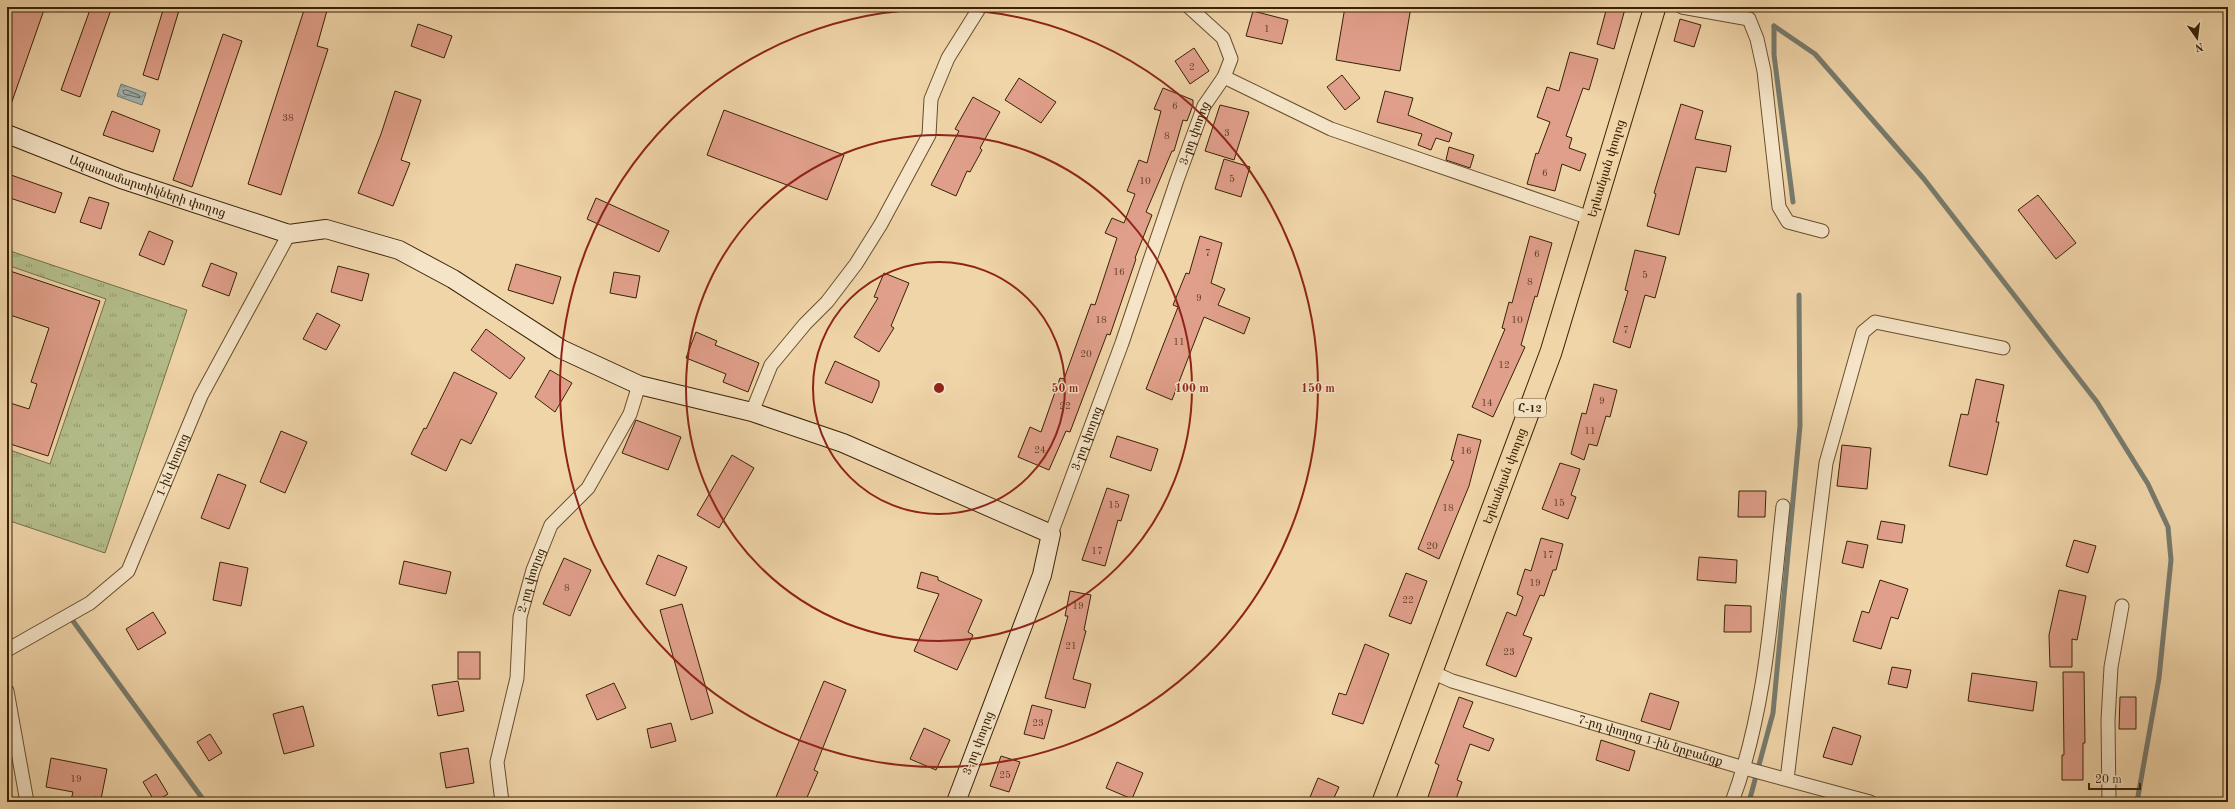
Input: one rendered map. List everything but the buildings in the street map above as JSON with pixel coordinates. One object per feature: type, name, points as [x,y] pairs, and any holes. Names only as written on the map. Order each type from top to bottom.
[{"type":"main road","name":"Երևանյան փողոց","points":[[1383,802],[1551,352],[1593,219],[1655,7]]},
{"type":"street","points":[[752,412],[771,365],[805,324],[827,302],[856,264],[881,224],[929,135],[931,99],[948,58],[980,7]]},
{"type":"street","name":"3-րդ փողոց","points":[[956,802],[1042,575],[1051,534],[1122,343],[1177,180],[1204,106],[1224,77],[1231,59],[1223,38],[1188,7]]},
{"type":"street","points":[[1682,7],[1749,20],[1757,39],[1764,71],[1779,207],[1788,222],[1822,231]]},
{"type":"street","points":[[1224,77],[1331,129],[1593,219]]},
{"type":"street","name":"Ազատամարտիկների փողոց","points":[[7,134],[121,179],[289,234]]},
{"type":"street","points":[[289,234],[326,229],[399,250],[452,279],[561,349],[639,385],[752,412],[843,444],[1051,534]]},
{"type":"street","name":"1-ին փողոց","points":[[7,650],[90,603],[128,571],[201,396],[289,234]]},
{"type":"street","points":[[1787,778],[1826,463],[1863,332],[1875,322],[2003,348]]},
{"type":"street","name":"2-րդ փողոց","points":[[502,802],[497,762],[517,678],[520,617],[533,570],[551,525],[588,488],[630,414],[639,385]]},
{"type":"street","points":[[1732,802],[1747,769],[1765,663],[1783,506]]},
{"type":"street","points":[[2109,802],[2108,720],[2111,667],[2122,606]]},
{"type":"street","name":"7-րդ փողոց 1-ին նրբանցք","points":[[1432,672],[1452,680],[1747,769],[1787,778],[1870,802]]},
{"type":"street","points":[[7,691],[27,802]]},
{"type":"green space","points":[[7,250],[187,310],[105,553],[7,520],[7,449],[50,464],[106,299],[7,265]]},
{"type":"water","points":[[121,84],[146,93],[142,105],[117,96]]},
{"type":"waterway","points":[[1774,26],[1815,54],[1924,179],[2097,402],[2148,484],[2168,527],[2171,560],[2159,678],[2137,802]]},
{"type":"waterway","points":[[1774,26],[1774,55],[1793,202]]},
{"type":"waterway","points":[[1749,802],[1773,713],[1800,426],[1799,295]]},
{"type":"waterway","points":[[73,621],[205,802]]}]
